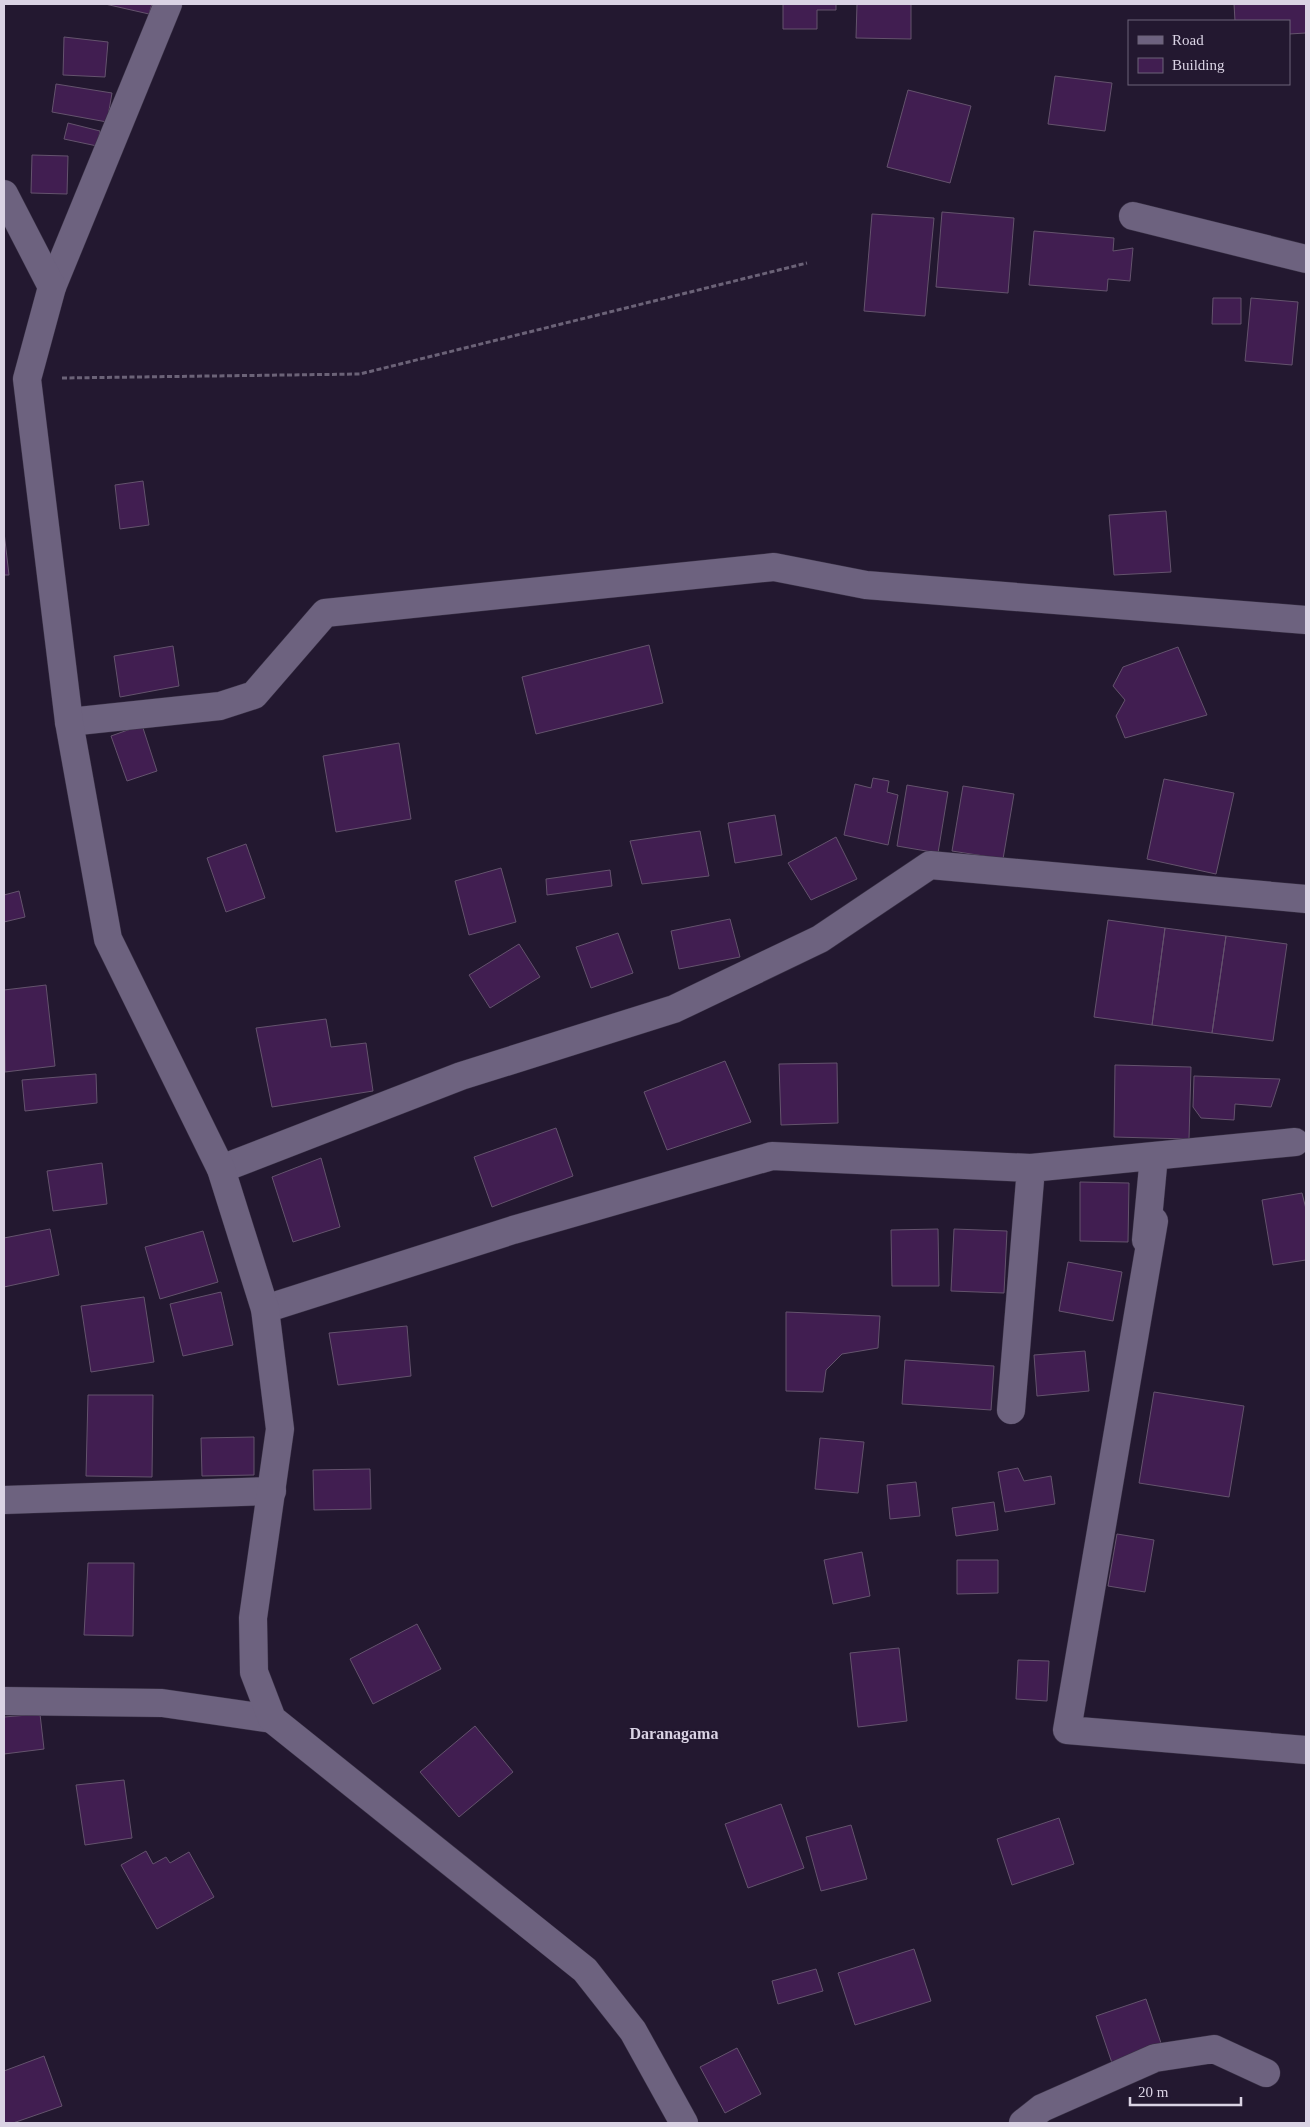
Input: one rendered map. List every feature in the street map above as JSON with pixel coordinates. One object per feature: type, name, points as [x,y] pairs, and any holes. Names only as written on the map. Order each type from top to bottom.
[{"type":"street","points":[[168,4],[52,287],[27,379],[69,722],[108,939],[221,1169],[265,1309],[280,1429],[253,1618],[254,1672],[272,1719],[585,1970],[633,2030],[684,2123]]},
{"type":"street","points":[[4,194],[52,287]]},
{"type":"street","points":[[1133,216],[1306,259]]},
{"type":"street","points":[[69,722],[220,706],[254,695],[325,612],[774,568],[866,585],[1306,620]]},
{"type":"street","points":[[221,1169],[462,1076],[674,1009],[820,939],[930,865],[1306,899]]},
{"type":"street","points":[[265,1309],[513,1230],[772,1156],[1031,1168],[1294,1142]]},
{"type":"street","points":[[1140,1301],[1154,1156]]},
{"type":"street","points":[[1011,1410],[1031,1168]]},
{"type":"street","points":[[1154,1221],[1067,1730],[1306,1750]]},
{"type":"street","points":[[4,1500],[272,1491]]},
{"type":"street","points":[[4,1701],[162,1703],[272,1719]]},
{"type":"street","points":[[1023,2123],[1042,2108],[1155,2058],[1214,2049],[1266,2073]]},
{"type":"path","points":[[27,379],[360,374],[807,262]]},
{"type":"building","points":[[105,4],[152,4],[149,14]]},
{"type":"building","points":[[783,4],[836,4],[836,10],[817,10],[817,29],[783,29]]},
{"type":"building","points":[[857,4],[911,4],[911,39],[856,38]]},
{"type":"building","points":[[1234,4],[1306,4],[1306,33],[1290,34],[1290,20],[1235,20]]},
{"type":"building","points":[[64,37],[108,42],[105,77],[63,75]]},
{"type":"building","points":[[1055,76],[1112,83],[1105,131],[1048,124]]},
{"type":"building","points":[[56,84],[112,93],[107,122],[52,112]]},
{"type":"building","points":[[908,90],[971,106],[950,183],[887,167]]},
{"type":"building","points":[[68,123],[100,131],[97,146],[64,139]]},
{"type":"building","points":[[32,155],[68,156],[67,194],[31,193]]},
{"type":"building","points":[[942,212],[1014,218],[1008,293],[936,287]]},
{"type":"building","points":[[872,214],[934,218],[925,316],[864,311]]},
{"type":"building","points":[[1034,231],[1114,238],[1113,251],[1133,248],[1130,281],[1108,279],[1107,291],[1029,285]]},
{"type":"building","points":[[1213,298],[1241,298],[1241,324],[1212,324]]},
{"type":"building","points":[[1251,298],[1298,302],[1292,365],[1245,361]]},
{"type":"building","points":[[143,481],[149,525],[120,529],[115,485]]},
{"type":"building","points":[[1166,511],[1171,572],[1114,575],[1109,515]]},
{"type":"building","points":[[4,532],[9,575],[4,575]]},
{"type":"building","points":[[649,645],[663,703],[536,734],[522,677]]},
{"type":"building","points":[[173,646],[179,686],[120,697],[114,656]]},
{"type":"building","points":[[1178,647],[1207,715],[1125,738],[1116,716],[1125,700],[1113,686],[1123,667]]},
{"type":"building","points":[[142,725],[157,771],[127,781],[111,736]]},
{"type":"building","points":[[399,743],[411,819],[336,832],[323,756]]},
{"type":"building","points":[[873,778],[889,781],[887,792],[898,795],[888,845],[844,835],[855,784],[871,788]]},
{"type":"building","points":[[1164,779],[1234,793],[1216,874],[1147,859]]},
{"type":"building","points":[[907,785],[948,792],[938,853],[897,846]]},
{"type":"building","points":[[963,786],[1014,794],[1003,859],[952,851]]},
{"type":"building","points":[[775,815],[782,855],[735,863],[728,823]]},
{"type":"building","points":[[700,831],[709,876],[642,884],[630,841]]},
{"type":"building","points":[[836,837],[857,879],[811,900],[788,863]]},
{"type":"building","points":[[246,844],[265,898],[226,912],[207,858]]},
{"type":"building","points":[[501,868],[516,922],[469,935],[455,881]]},
{"type":"building","points":[[610,870],[612,886],[547,895],[546,879]]},
{"type":"building","points":[[19,891],[25,917],[4,922],[4,895]]},
{"type":"building","points":[[730,919],[740,957],[679,969],[671,931]]},
{"type":"building","points":[[1108,920],[1165,928],[1152,1025],[1094,1017]]},
{"type":"building","points":[[1165,928],[1226,936],[1212,1033],[1152,1025]]},
{"type":"building","points":[[618,933],[633,973],[591,988],[576,947]]},
{"type":"building","points":[[1226,936],[1287,944],[1273,1041],[1212,1033]]},
{"type":"building","points":[[519,944],[540,977],[490,1008],[469,975]]},
{"type":"building","points":[[46,985],[55,1066],[5,1072],[4,990]]},
{"type":"building","points":[[326,1019],[331,1047],[366,1043],[373,1091],[272,1107],[256,1028]]},
{"type":"building","points":[[725,1061],[751,1122],[667,1150],[644,1092]]},
{"type":"building","points":[[837,1063],[838,1123],[781,1125],[779,1064]]},
{"type":"building","points":[[1115,1065],[1191,1067],[1189,1139],[1114,1137]]},
{"type":"building","points":[[96,1074],[97,1103],[25,1111],[22,1080]]},
{"type":"building","points":[[1194,1076],[1280,1079],[1271,1107],[1235,1104],[1234,1120],[1201,1118],[1193,1107]]},
{"type":"building","points":[[556,1128],[573,1176],[492,1207],[474,1157]]},
{"type":"building","points":[[321,1158],[340,1227],[293,1242],[272,1177]]},
{"type":"building","points":[[102,1163],[107,1204],[53,1211],[47,1171]]},
{"type":"building","points":[[1080,1182],[1129,1183],[1128,1242],[1080,1241]]},
{"type":"building","points":[[1302,1193],[1306,1209],[1306,1260],[1273,1265],[1262,1200]]},
{"type":"building","points":[[50,1229],[59,1275],[4,1287],[4,1238]]},
{"type":"building","points":[[938,1229],[939,1286],[892,1286],[891,1230]]},
{"type":"building","points":[[954,1229],[1007,1231],[1004,1293],[951,1291]]},
{"type":"building","points":[[203,1231],[218,1282],[160,1299],[145,1247]]},
{"type":"building","points":[[1068,1262],[1122,1272],[1113,1321],[1059,1311]]},
{"type":"building","points":[[221,1292],[233,1345],[183,1356],[170,1304]]},
{"type":"building","points":[[144,1297],[154,1362],[91,1372],[81,1306]]},
{"type":"building","points":[[786,1312],[880,1316],[878,1348],[842,1354],[826,1370],[823,1392],[786,1391]]},
{"type":"building","points":[[407,1326],[411,1376],[338,1385],[329,1333]]},
{"type":"building","points":[[1085,1351],[1089,1391],[1037,1396],[1034,1355]]},
{"type":"building","points":[[905,1360],[994,1366],[991,1410],[902,1404]]},
{"type":"building","points":[[1154,1392],[1244,1406],[1229,1497],[1139,1483]]},
{"type":"building","points":[[88,1395],[153,1395],[152,1477],[86,1476]]},
{"type":"building","points":[[254,1437],[254,1475],[202,1476],[201,1438]]},
{"type":"building","points":[[820,1438],[864,1442],[858,1493],[815,1489]]},
{"type":"building","points":[[1018,1468],[1024,1481],[1051,1476],[1055,1504],[1005,1512],[998,1472]]},
{"type":"building","points":[[370,1469],[371,1509],[314,1510],[313,1470]]},
{"type":"building","points":[[916,1482],[920,1516],[890,1519],[887,1485]]},
{"type":"building","points":[[994,1502],[998,1530],[956,1536],[952,1508]]},
{"type":"building","points":[[1117,1534],[1154,1540],[1145,1592],[1108,1586]]},
{"type":"building","points":[[862,1552],[870,1596],[833,1604],[824,1560]]},
{"type":"building","points":[[957,1560],[998,1560],[998,1593],[957,1594]]},
{"type":"building","points":[[88,1563],[134,1563],[133,1636],[84,1635]]},
{"type":"building","points":[[417,1624],[441,1669],[373,1704],[350,1659]]},
{"type":"building","points":[[899,1648],[907,1721],[858,1727],[850,1653]]},
{"type":"building","points":[[1018,1660],[1049,1661],[1047,1701],[1016,1699]]},
{"type":"building","points":[[40,1714],[44,1749],[4,1754],[4,1717]]},
{"type":"building","points":[[475,1726],[513,1772],[459,1817],[420,1772]]},
{"type":"building","points":[[124,1780],[132,1838],[85,1845],[76,1785]]},
{"type":"building","points":[[781,1804],[804,1868],[748,1888],[725,1824]]},
{"type":"building","points":[[1059,1818],[1074,1864],[1012,1885],[997,1839]]},
{"type":"building","points":[[851,1825],[867,1879],[821,1891],[806,1837]]},
{"type":"building","points":[[146,1851],[153,1864],[166,1857],[170,1863],[189,1852],[214,1897],[157,1929],[121,1865]]},
{"type":"building","points":[[914,1949],[931,2001],[855,2025],[838,1973]]},
{"type":"building","points":[[816,1969],[823,1991],[778,2004],[772,1981]]},
{"type":"building","points":[[1146,1999],[1162,2046],[1112,2063],[1096,2016]]},
{"type":"building","points":[[737,2048],[761,2094],[725,2113],[700,2067]]},
{"type":"building","points":[[44,2056],[62,2106],[13,2123],[4,2123],[4,2071]]},
{"type":"district","name":"Daranagama","points":[[674,1733]]}]
